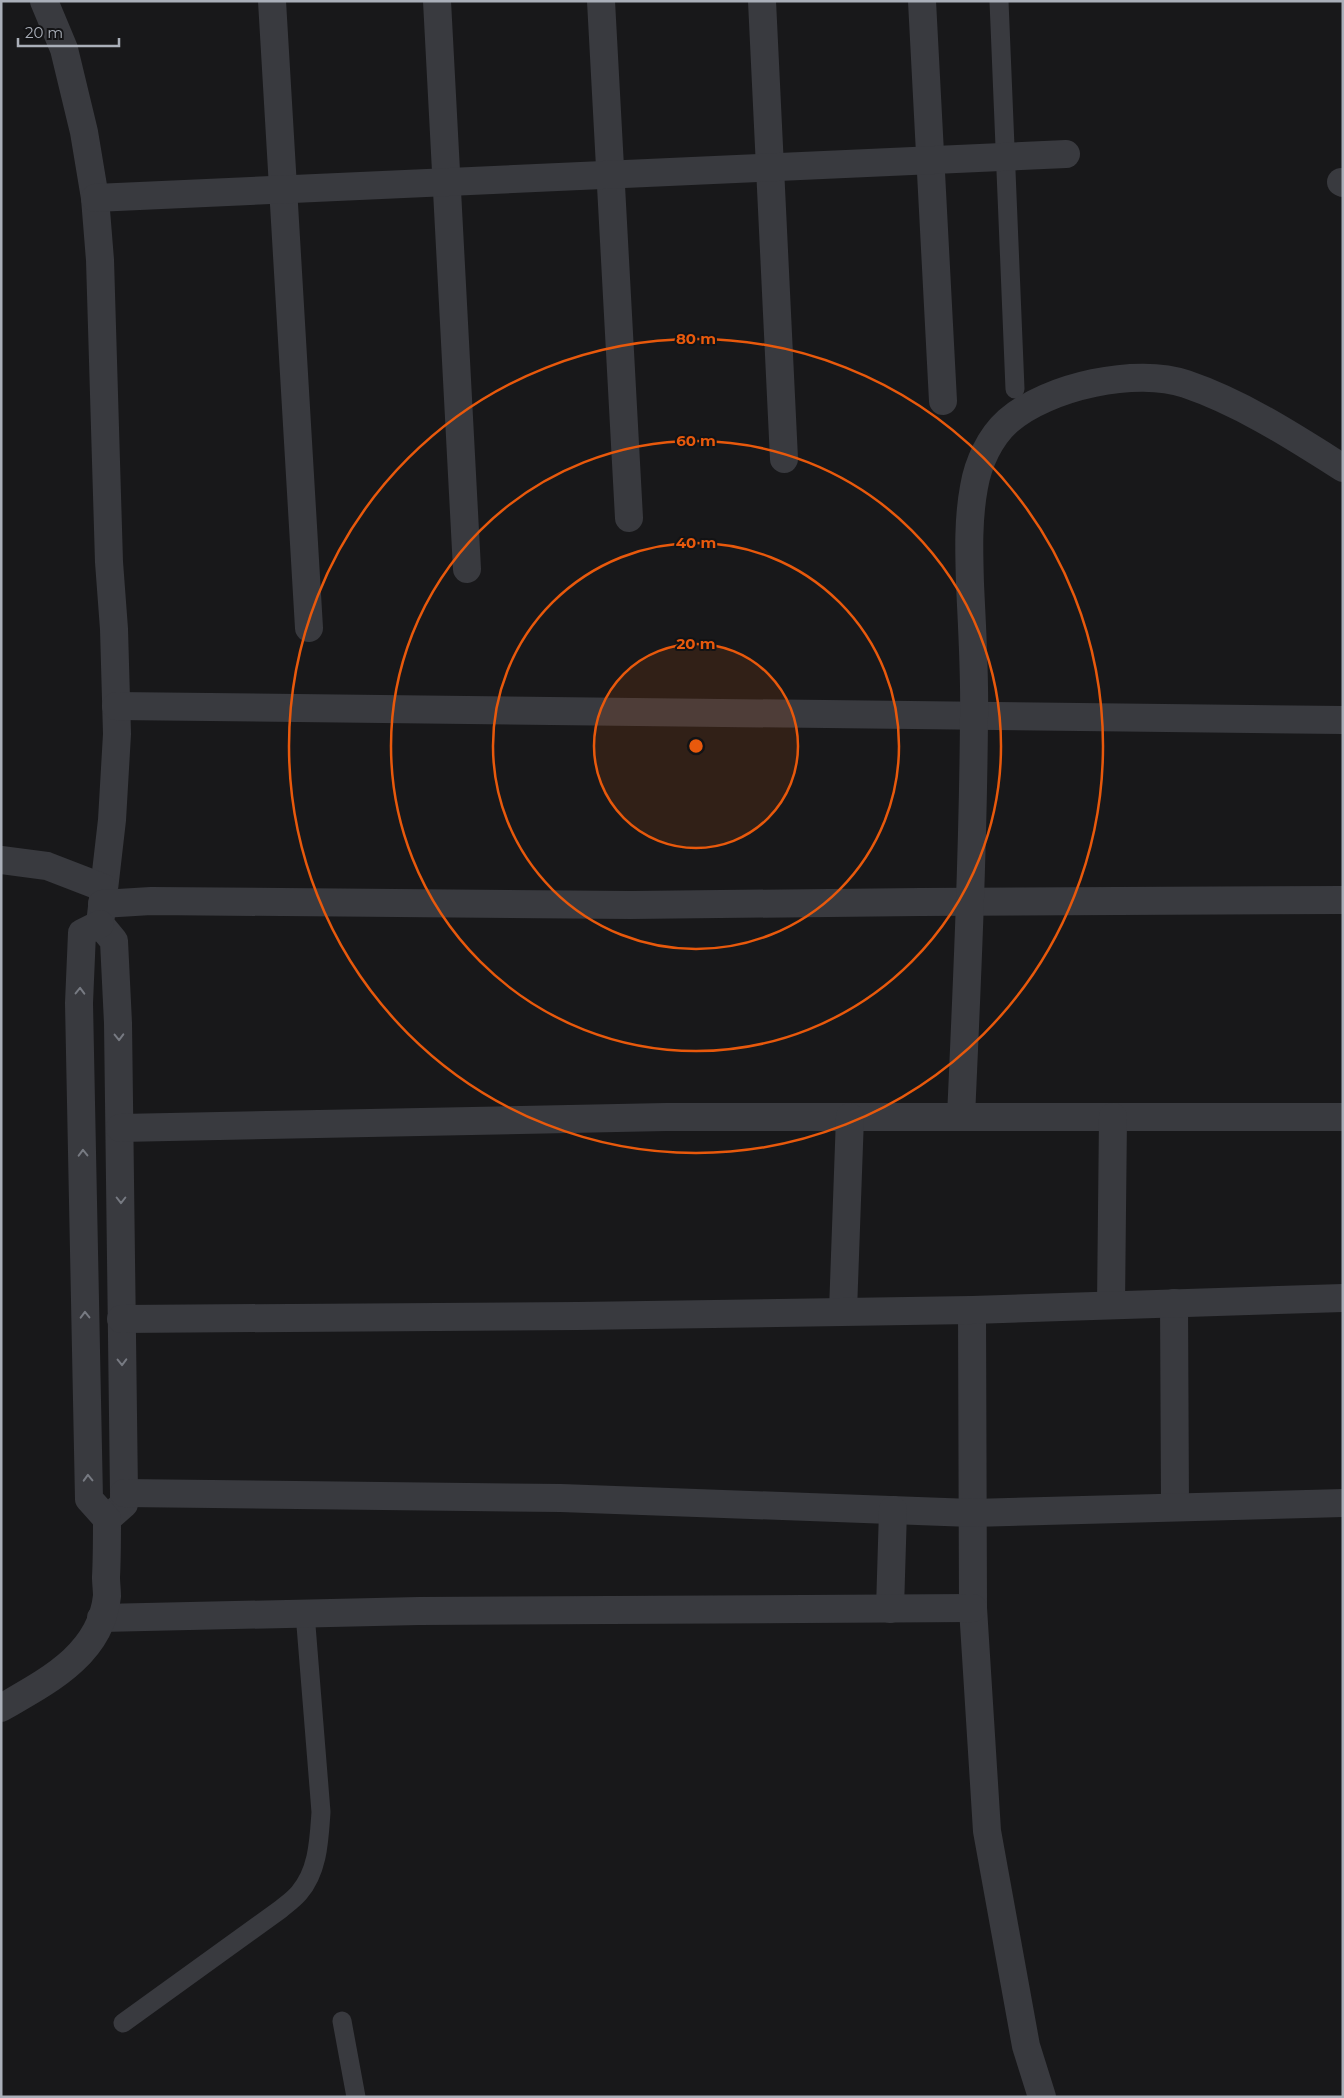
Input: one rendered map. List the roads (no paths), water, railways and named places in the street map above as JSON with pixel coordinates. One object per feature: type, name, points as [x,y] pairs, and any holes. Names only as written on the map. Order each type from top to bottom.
[{"type":"street","points":[[44,1],[64,49],[84,132],[96,198],[100,280],[108,562],[114,629],[117,734],[112,820],[102,905],[114,941],[118,1023],[124,1493],[124,1504],[107,1519]]},
{"type":"street","points":[[272,1],[309,628]]},
{"type":"street","points":[[438,1],[467,569]]},
{"type":"street","points":[[601,1],[629,518]]},
{"type":"street","points":[[762,1],[784,459]]},
{"type":"street","points":[[922,1],[943,401]]},
{"type":"street","points":[[96,198],[1066,154]]},
{"type":"street","points":[[961,1117],[971,902],[974,716],[968,530],[974,485],[989,444],[1008,421],[1040,401],[1077,388],[1108,380],[1152,377],[1185,383],[1223,400],[1268,423],[1343,468]]},
{"type":"street","points":[[116,706],[1343,720]]},
{"type":"street","points":[[1,860],[48,866],[102,905],[151,901],[631,905],[1343,900]]},
{"type":"street","points":[[1,1708],[39,1686],[75,1660],[94,1636],[107,1596],[107,1519],[89,1499],[79,1003],[82,933],[102,905]]},
{"type":"street","points":[[120,1128],[666,1117],[1343,1118]]},
{"type":"street","points":[[843,1311],[850,1117]]},
{"type":"street","points":[[1111,1305],[1113,1117]]},
{"type":"street","points":[[121,1319],[558,1316],[972,1310],[1343,1298]]},
{"type":"street","points":[[1174,1303],[1175,1507]]},
{"type":"street","points":[[972,1310],[973,1608],[988,1831],[1026,2046],[1042,2097]]},
{"type":"street","points":[[124,1493],[561,1498],[972,1513],[1343,1503]]},
{"type":"street","points":[[890,1609],[893,1510]]},
{"type":"street","points":[[101,1618],[428,1611],[973,1608]]},
{"type":"lane","points":[[999,1],[1016,389]]},
{"type":"lane","points":[[123,2023],[281,1909],[298,1894],[308,1879],[317,1854],[321,1812],[305,1613]]},
{"type":"lane","points":[[342,2021],[356,2097]]}]
